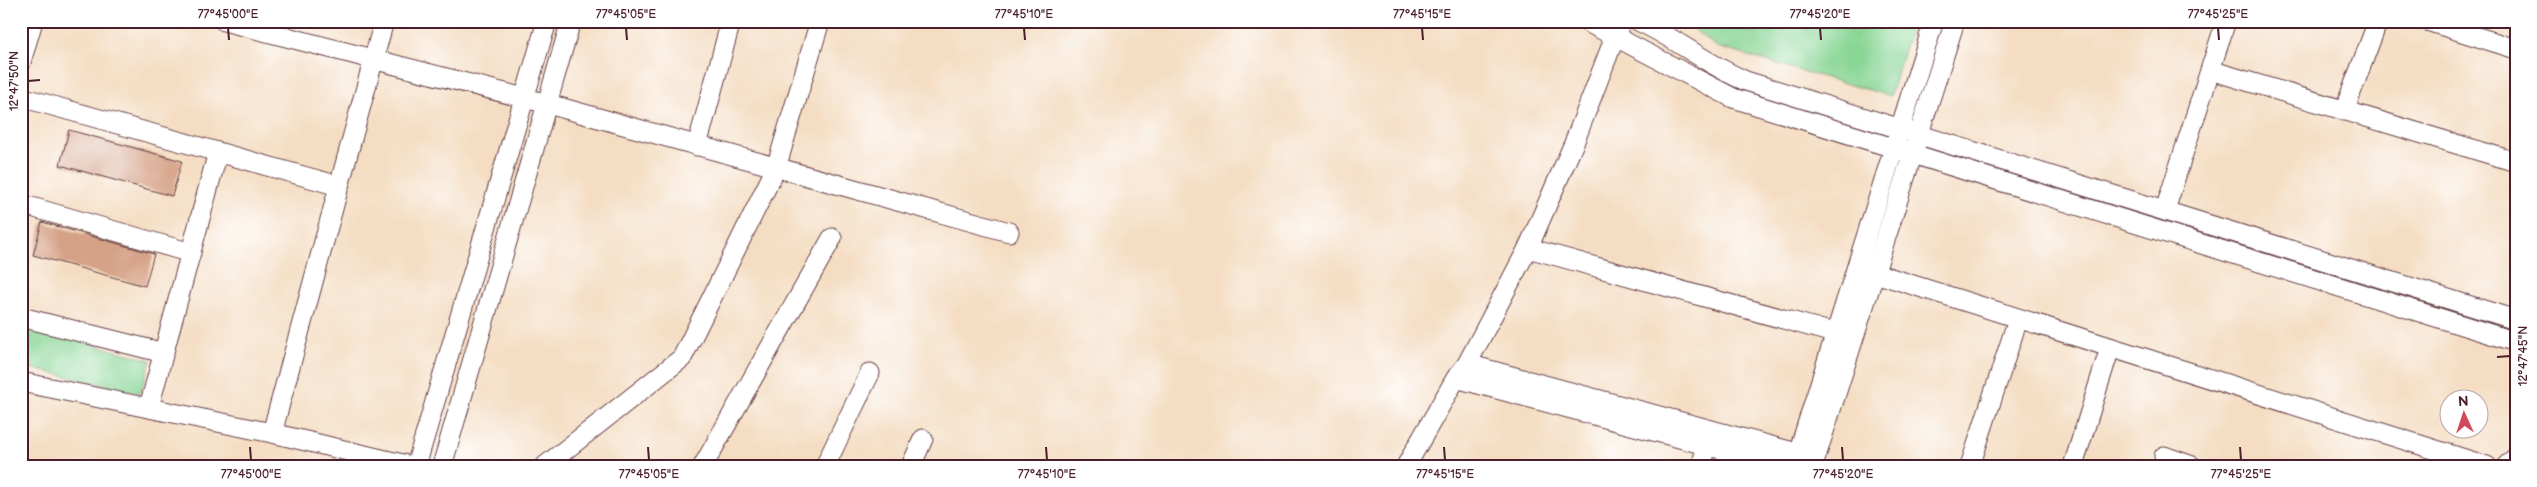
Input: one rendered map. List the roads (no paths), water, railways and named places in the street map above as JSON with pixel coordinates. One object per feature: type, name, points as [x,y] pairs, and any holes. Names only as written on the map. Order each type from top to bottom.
[{"type":"street","points":[[21,62],[33,21]]},
{"type":"street","points":[[224,21],[548,104],[1009,232]]},
{"type":"street","points":[[272,433],[384,21]]},
{"type":"street","points":[[416,466],[526,99],[547,21]]},
{"type":"street","points":[[442,466],[571,21]]},
{"type":"street","points":[[697,146],[731,21]]},
{"type":"street","points":[[545,466],[682,358],[776,168],[820,21]]},
{"type":"street","points":[[1585,21],[1617,28],[1733,98],[2516,342]]},
{"type":"street","points":[[1638,21],[1661,32],[1708,61],[1746,81],[2516,320]]},
{"type":"street","points":[[1461,371],[1710,438],[1805,461],[1845,336],[1894,148],[1934,21]]},
{"type":"street","points":[[1845,336],[1875,273],[1955,21]]},
{"type":"street","points":[[2165,210],[2226,21]]},
{"type":"street","points":[[2344,111],[2378,21]]},
{"type":"street","points":[[2427,21],[2516,49]]},
{"type":"street","points":[[1406,466],[1461,371],[1528,248],[1574,143],[1617,28]]},
{"type":"street","points":[[2210,70],[2516,162]]},
{"type":"street","points":[[21,96],[339,186]]},
{"type":"street","points":[[149,408],[218,152]]},
{"type":"street","points":[[21,204],[191,253]]},
{"type":"street","points":[[703,466],[832,238]]},
{"type":"street","points":[[1528,248],[1845,336]]},
{"type":"street","points":[[1875,273],[2487,466]]},
{"type":"street","points":[[21,317],[164,353]]},
{"type":"street","points":[[1970,466],[2018,319]]},
{"type":"street","points":[[2073,466],[2110,348]]},
{"type":"street","points":[[825,466],[870,373]]},
{"type":"street","points":[[21,382],[272,433],[411,466]]},
{"type":"street","points":[[1701,466],[1710,438]]},
{"type":"street","points":[[1710,438],[1784,466]]},
{"type":"street","points":[[911,466],[923,439]]},
{"type":"street","points":[[2164,456],[2192,466]]},
{"type":"street","points":[[2506,466],[2516,457]]}]
